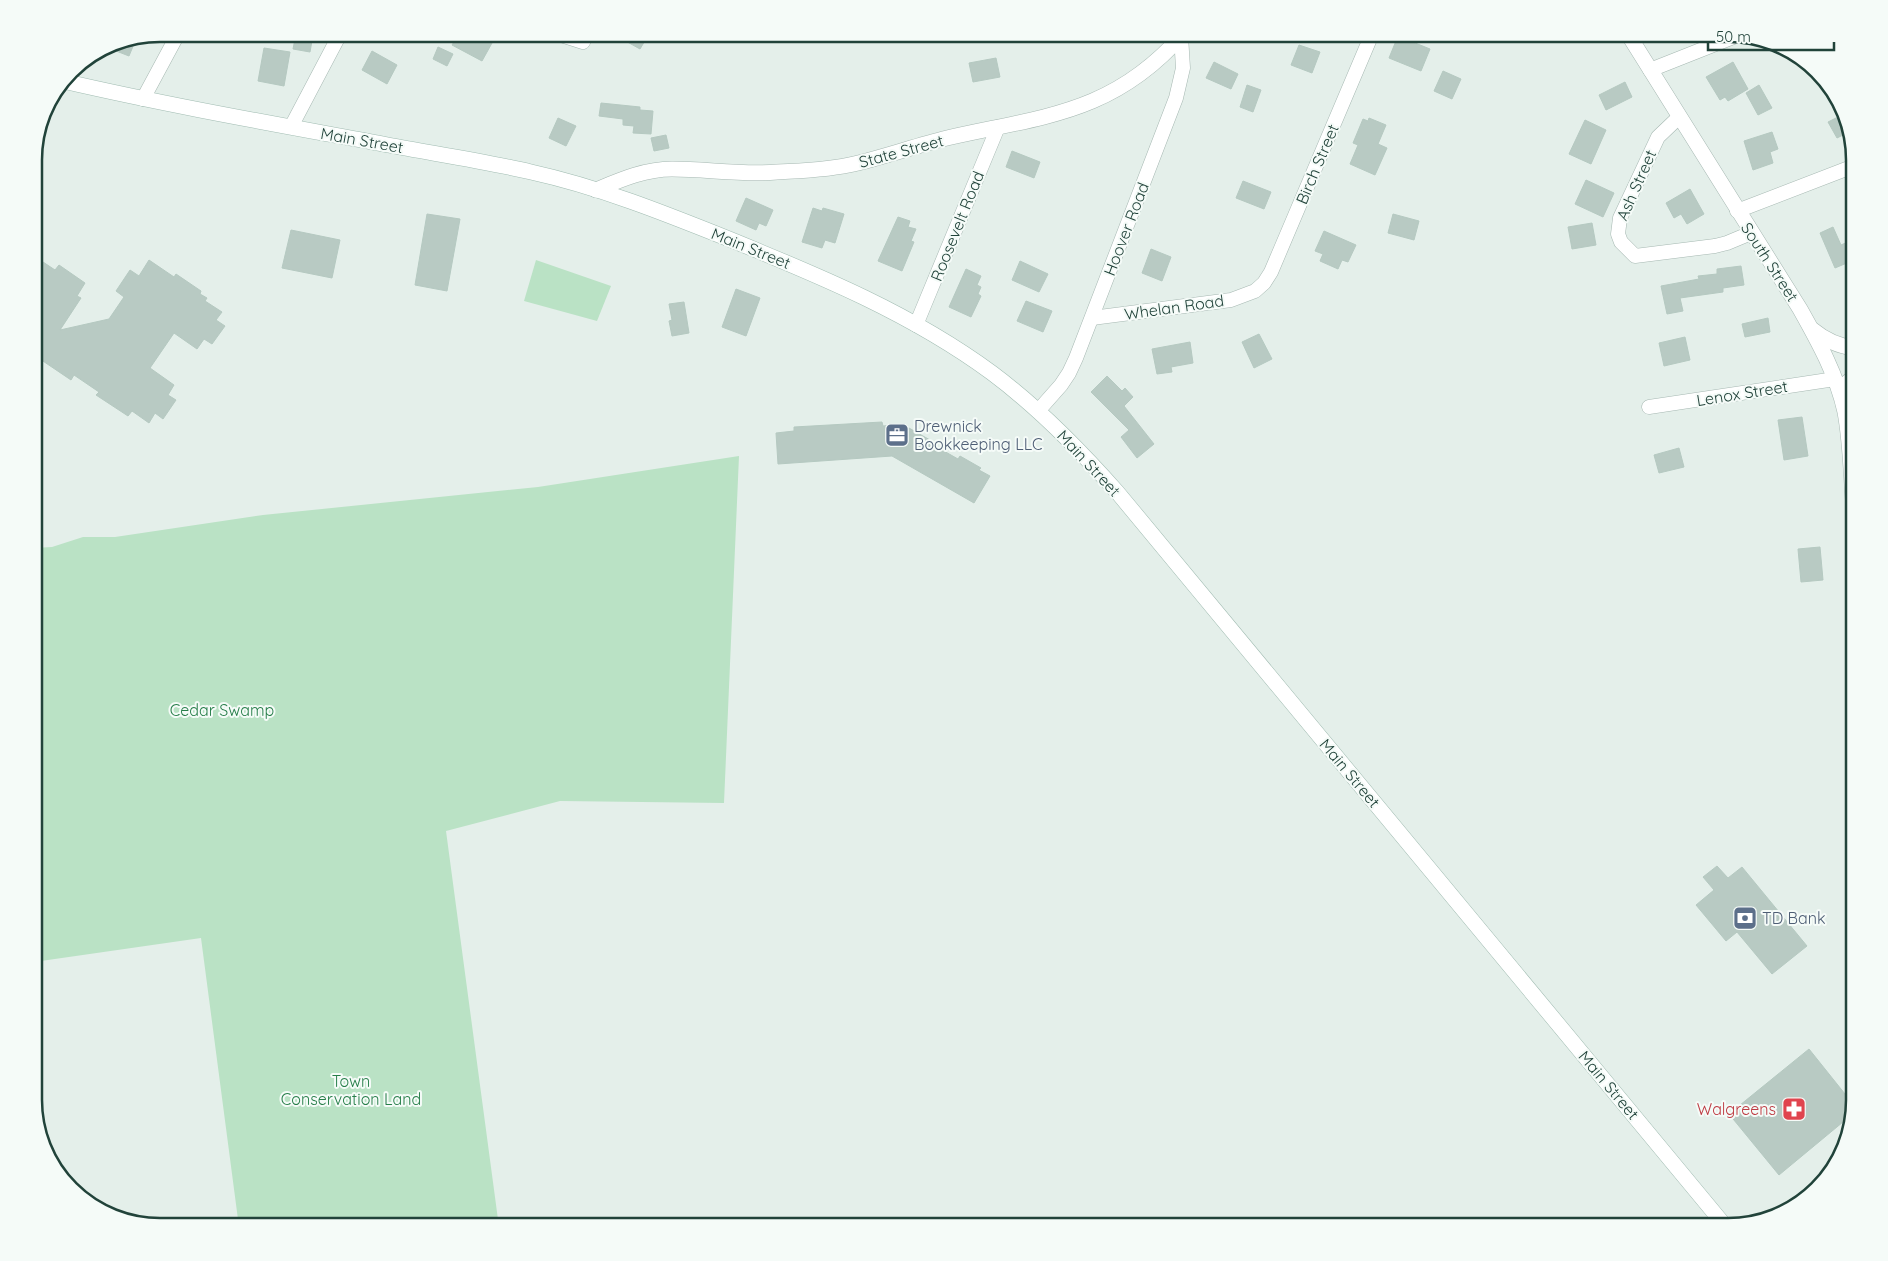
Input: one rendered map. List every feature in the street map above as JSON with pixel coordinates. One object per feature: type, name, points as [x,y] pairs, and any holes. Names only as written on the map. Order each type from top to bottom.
[{"type":"main road","name":"State Street","points":[[596,190],[635,175],[671,169],[748,173],[827,169],[946,138],[1060,114],[1104,96],[1146,70],[1175,42]]},
{"type":"main road","name":"South Street","points":[[1633,42],[1811,328],[1846,400]]},
{"type":"main road","name":"Main Street","points":[[72,83],[143,100],[531,172],[596,190],[669,216],[827,279],[916,325],[991,372],[1038,410],[1076,446],[1118,493],[1719,1218]]},
{"type":"main road","points":[[1811,328],[1822,337],[1838,345],[1846,346]]},
{"type":"main road","points":[[1837,384],[1846,380]]},
{"type":"street","points":[[143,100],[174,42]]},
{"type":"street","points":[[291,127],[336,42]]},
{"type":"street","name":"Hoover Road","points":[[1038,410],[1052,396],[1069,373],[1092,318],[1176,98],[1182,68],[1182,42]]},
{"type":"street","name":"Birch Street","points":[[1255,291],[1264,283],[1271,272],[1369,42]]},
{"type":"street","points":[[1650,70],[1721,42]]},
{"type":"street","name":"Ash Street","points":[[1679,117],[1668,126],[1654,144],[1620,218],[1618,234],[1621,242],[1635,256],[1715,246],[1751,233]]},
{"type":"street","name":"Roosevelt Road","points":[[916,325],[998,127]]},
{"type":"street","points":[[1737,211],[1846,169]]},
{"type":"street","name":"Whelan Road","points":[[1092,318],[1232,300],[1255,291]]},
{"type":"street","name":"Lenox Street","points":[[1649,407],[1837,384]]},
{"type":"green space","points":[[536,260],[611,286],[597,321],[524,301]]},
{"type":"green space","name":"Cedar Swamp","points":[[739,456],[724,803],[560,801],[446,831],[498,1218],[238,1218],[201,938],[43,961],[43,548],[52,547],[83,537],[115,537],[263,515],[538,487]]},
{"type":"building","points":[[294,42],[312,42],[310,52],[293,49]]},
{"type":"building","points":[[454,42],[493,42],[482,61],[452,45]]},
{"type":"building","points":[[627,42],[644,42],[640,49]]},
{"type":"building","points":[[1396,42],[1413,42],[1430,49],[1421,71],[1389,58]]},
{"type":"building","points":[[1299,45],[1320,52],[1312,73],[1291,65]]},
{"type":"building","points":[[133,46],[129,56],[117,51]]},
{"type":"building","points":[[438,47],[453,54],[447,66],[433,59]]},
{"type":"building","points":[[264,48],[290,52],[284,86],[258,81]]},
{"type":"building","points":[[372,51],[397,65],[387,84],[362,70]]},
{"type":"building","points":[[996,58],[1000,77],[973,82],[969,63]]},
{"type":"building","points":[[1214,62],[1238,74],[1231,89],[1206,78]]},
{"type":"building","points":[[1733,62],[1748,89],[1728,101],[1725,97],[1720,100],[1706,77]]},
{"type":"building","points":[[1443,71],[1461,79],[1452,99],[1434,91]]},
{"type":"building","points":[[1625,82],[1632,97],[1606,110],[1599,95]]},
{"type":"building","points":[[1247,85],[1261,90],[1253,112],[1240,107]]},
{"type":"building","points":[[1759,85],[1772,108],[1758,115],[1746,93]]},
{"type":"building","points":[[601,103],[640,107],[640,110],[653,111],[651,134],[633,133],[634,126],[623,125],[623,119],[599,116]]},
{"type":"building","points":[[1838,117],[1842,135],[1837,138],[1828,122]]},
{"type":"building","points":[[558,118],[576,126],[566,146],[549,138]]},
{"type":"building","points":[[1369,118],[1386,125],[1378,144],[1387,148],[1375,175],[1350,164],[1358,145],[1353,143],[1363,119],[1368,121]]},
{"type":"building","points":[[1585,120],[1606,130],[1591,164],[1569,154]]},
{"type":"building","points":[[1772,132],[1778,149],[1770,152],[1773,163],[1753,170],[1744,141]]},
{"type":"building","points":[[666,135],[669,148],[654,151],[651,138]]},
{"type":"building","points":[[1012,151],[1040,162],[1034,178],[1006,167]]},
{"type":"building","points":[[1586,180],[1614,193],[1603,217],[1575,204]]},
{"type":"building","points":[[1243,181],[1271,192],[1264,209],[1236,198]]},
{"type":"building","points":[[1690,189],[1704,214],[1687,224],[1681,214],[1674,218],[1666,203]]},
{"type":"building","points":[[746,198],[773,210],[766,226],[759,223],[756,230],[736,221]]},
{"type":"building","points":[[813,208],[822,211],[823,208],[844,214],[835,243],[825,240],[822,248],[802,242]]},
{"type":"building","points":[[427,214],[460,219],[447,291],[415,285]]},
{"type":"building","points":[[1393,214],[1419,221],[1414,240],[1388,233]]},
{"type":"building","points":[[898,217],[910,221],[908,227],[916,229],[911,241],[914,242],[902,271],[878,261]]},
{"type":"building","points":[[1592,223],[1596,245],[1572,249],[1568,227]]},
{"type":"building","points":[[1833,227],[1841,245],[1846,243],[1846,263],[1835,268],[1820,233]]},
{"type":"building","points":[[291,230],[340,240],[332,278],[282,268]]},
{"type":"building","points":[[1324,231],[1356,245],[1348,262],[1342,260],[1338,269],[1320,261],[1323,254],[1315,251]]},
{"type":"building","points":[[1151,249],[1171,257],[1162,281],[1142,273]]},
{"type":"building","points":[[149,260],[174,277],[176,274],[201,291],[200,294],[207,298],[205,301],[222,312],[216,320],[225,326],[212,344],[204,339],[197,349],[174,333],[150,368],[174,385],[168,395],[176,400],[163,419],[155,413],[149,423],[132,411],[128,416],[96,395],[99,392],[74,375],[71,380],[43,361],[43,262],[55,270],[59,265],[85,283],[77,296],[81,298],[60,330],[109,319],[124,297],[116,291],[130,270],[139,276]]},
{"type":"building","points":[[1020,261],[1048,274],[1039,292],[1012,280]]},
{"type":"building","points":[[1741,266],[1744,285],[1723,288],[1723,292],[1680,298],[1683,311],[1667,314],[1661,286],[1699,279],[1698,276],[1717,274],[1717,269]]},
{"type":"building","points":[[966,269],[981,276],[977,285],[981,287],[978,294],[981,296],[971,317],[949,307]]},
{"type":"building","points":[[736,289],[760,298],[746,336],[722,327]]},
{"type":"building","points":[[1026,301],[1052,311],[1043,332],[1017,321]]},
{"type":"building","points":[[684,302],[689,333],[672,336],[669,321],[672,320],[669,304]]},
{"type":"building","points":[[1768,318],[1770,332],[1745,337],[1742,324]]},
{"type":"building","points":[[1259,334],[1272,359],[1254,368],[1242,342]]},
{"type":"building","points":[[1685,337],[1690,360],[1664,366],[1659,343]]},
{"type":"building","points":[[1190,342],[1193,363],[1171,367],[1172,372],[1157,374],[1152,349]]},
{"type":"building","points":[[1107,376],[1122,391],[1125,388],[1133,397],[1124,406],[1154,444],[1137,458],[1121,437],[1129,430],[1091,392]]},
{"type":"building","points":[[1802,417],[1808,456],[1784,460],[1778,420]]},
{"type":"building","points":[[882,422],[883,426],[896,425],[908,431],[909,428],[930,440],[928,442],[958,459],[960,456],[981,468],[979,470],[990,476],[974,503],[892,456],[778,464],[776,433],[794,431],[794,427]]},
{"type":"building","points":[[1679,448],[1684,467],[1659,473],[1654,455]]},
{"type":"building","points":[[1820,547],[1823,580],[1801,582],[1798,549]]},
{"type":"building","name":"TD Bank","points":[[1717,866],[1728,878],[1742,867],[1807,946],[1772,974],[1737,932],[1726,941],[1696,905],[1714,890],[1703,877]]},
{"type":"building","name":"Walgreens","points":[[1809,1049],[1846,1095],[1843,1122],[1779,1175],[1729,1114]]},
{"type":"place","name":"Drewnick Bookkeeping LLC","points":[[897,435]]},
{"type":"place","name":"TD Bank","points":[[1745,918]]},
{"type":"place","name":"Walgreens","points":[[1794,1109]]},
{"type":"park label","name":"Town Conservation Land","points":[[351,1090]]}]
